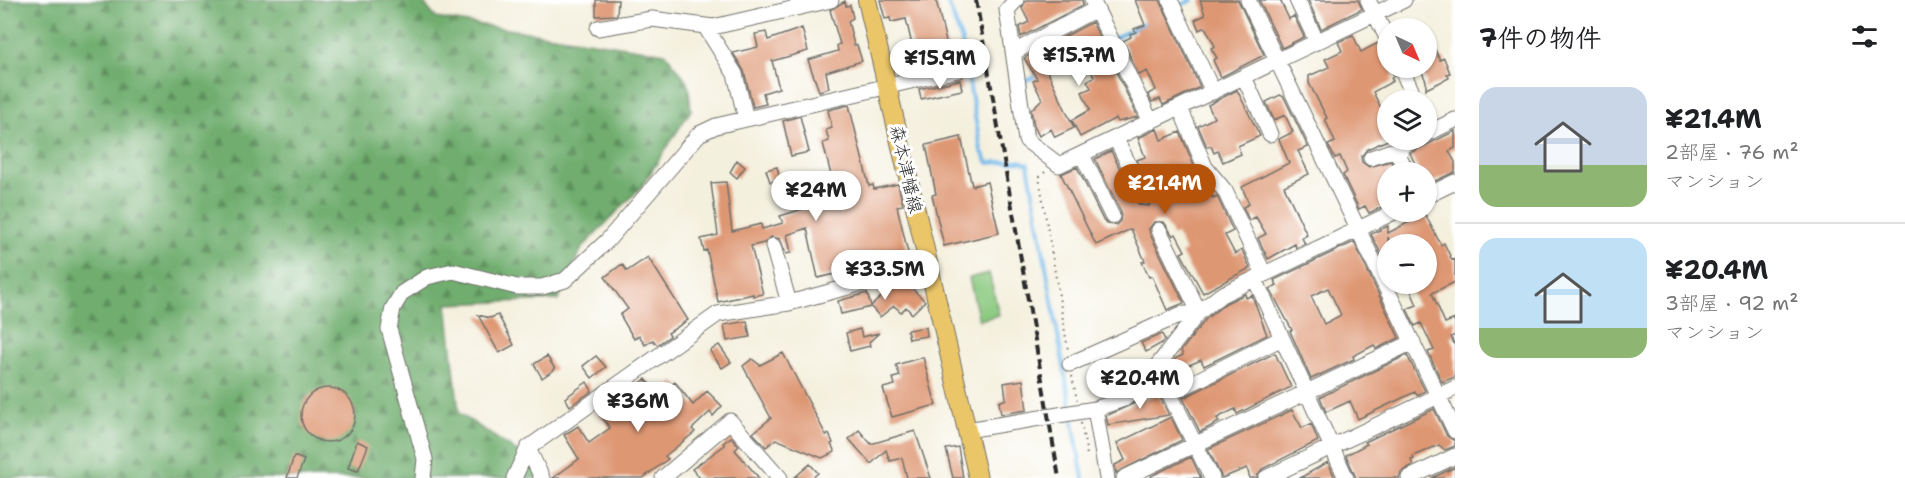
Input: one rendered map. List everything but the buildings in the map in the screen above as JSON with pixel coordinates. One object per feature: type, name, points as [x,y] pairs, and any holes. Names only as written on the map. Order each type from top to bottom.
[{"type":"main road","name":"森本津幡線","points":[[867,0],[978,478]]},
{"type":"street","points":[[598,28],[652,19],[713,27],[831,0]]},
{"type":"street","points":[[1170,0],[1213,92]]},
{"type":"street","points":[[1248,0],[1455,431]]},
{"type":"street","points":[[1297,0],[1317,42]]},
{"type":"street","points":[[1009,3],[1026,140],[1059,165],[1317,42],[1371,7],[1404,0]]},
{"type":"street","points":[[1014,52],[1094,4],[1151,122]]},
{"type":"street","points":[[705,26],[735,74],[746,119]]},
{"type":"street","points":[[423,478],[425,459],[389,329],[393,308],[402,293],[427,277],[453,271],[517,287],[542,287],[565,280],[607,241],[699,134],[716,126],[957,70]]},
{"type":"street","points":[[1244,77],[1270,134]]},
{"type":"street","points":[[1180,108],[1205,167],[1225,191],[1282,338],[1346,478]]},
{"type":"street","points":[[1437,129],[1455,120]]},
{"type":"street","points":[[1116,139],[1145,197]]},
{"type":"street","points":[[1371,158],[1401,151]]},
{"type":"street","points":[[1401,151],[1399,156],[1402,162]]},
{"type":"street","points":[[1082,155],[1112,216]]},
{"type":"street","points":[[1437,191],[1455,182]]},
{"type":"street","points":[[967,430],[1095,409],[1124,399],[1143,384],[1199,312],[1221,295],[1377,220]]},
{"type":"street","points":[[1159,230],[1199,312]]},
{"type":"street","points":[[773,246],[789,303]]},
{"type":"street","points":[[514,478],[528,448],[718,314],[789,303],[929,265]]},
{"type":"street","points":[[1070,364],[1180,315],[1199,312]]},
{"type":"street","points":[[1170,393],[1282,338]]},
{"type":"street","points":[[1124,478],[1413,342]]},
{"type":"street","points":[[1156,367],[1212,478]]},
{"type":"street","points":[[1266,478],[1455,388]]},
{"type":"street","points":[[1095,409],[1107,478]]},
{"type":"street","points":[[674,475],[730,420],[780,478]]},
{"type":"street","points":[[528,448],[542,478]]},
{"type":"street","points":[[1409,478],[1455,456]]},
{"type":"path","points":[[1056,163],[1039,177],[1070,364],[1071,413],[1087,454]]},
{"type":"green space","points":[[0,0],[421,0],[436,18],[665,53],[688,82],[691,110],[642,186],[582,248],[558,300],[447,304],[459,413],[549,473],[547,478],[0,478]]},
{"type":"green space","points":[[989,273],[999,315],[979,320],[969,278]]},
{"type":"waterway","points":[[947,0],[962,42],[981,150],[988,163],[1020,161],[1028,164],[1071,409]]},
{"type":"waterway","points":[[1179,6],[1192,0]]},
{"type":"waterway","points":[[1114,38],[1148,22]]},
{"type":"waterway","points":[[1044,71],[1084,52]]},
{"type":"waterway","points":[[1023,82],[1038,75]]},
{"type":"waterway","points":[[1072,417],[1083,478]]},
{"type":"railway","points":[[976,0],[1059,478]]}]
